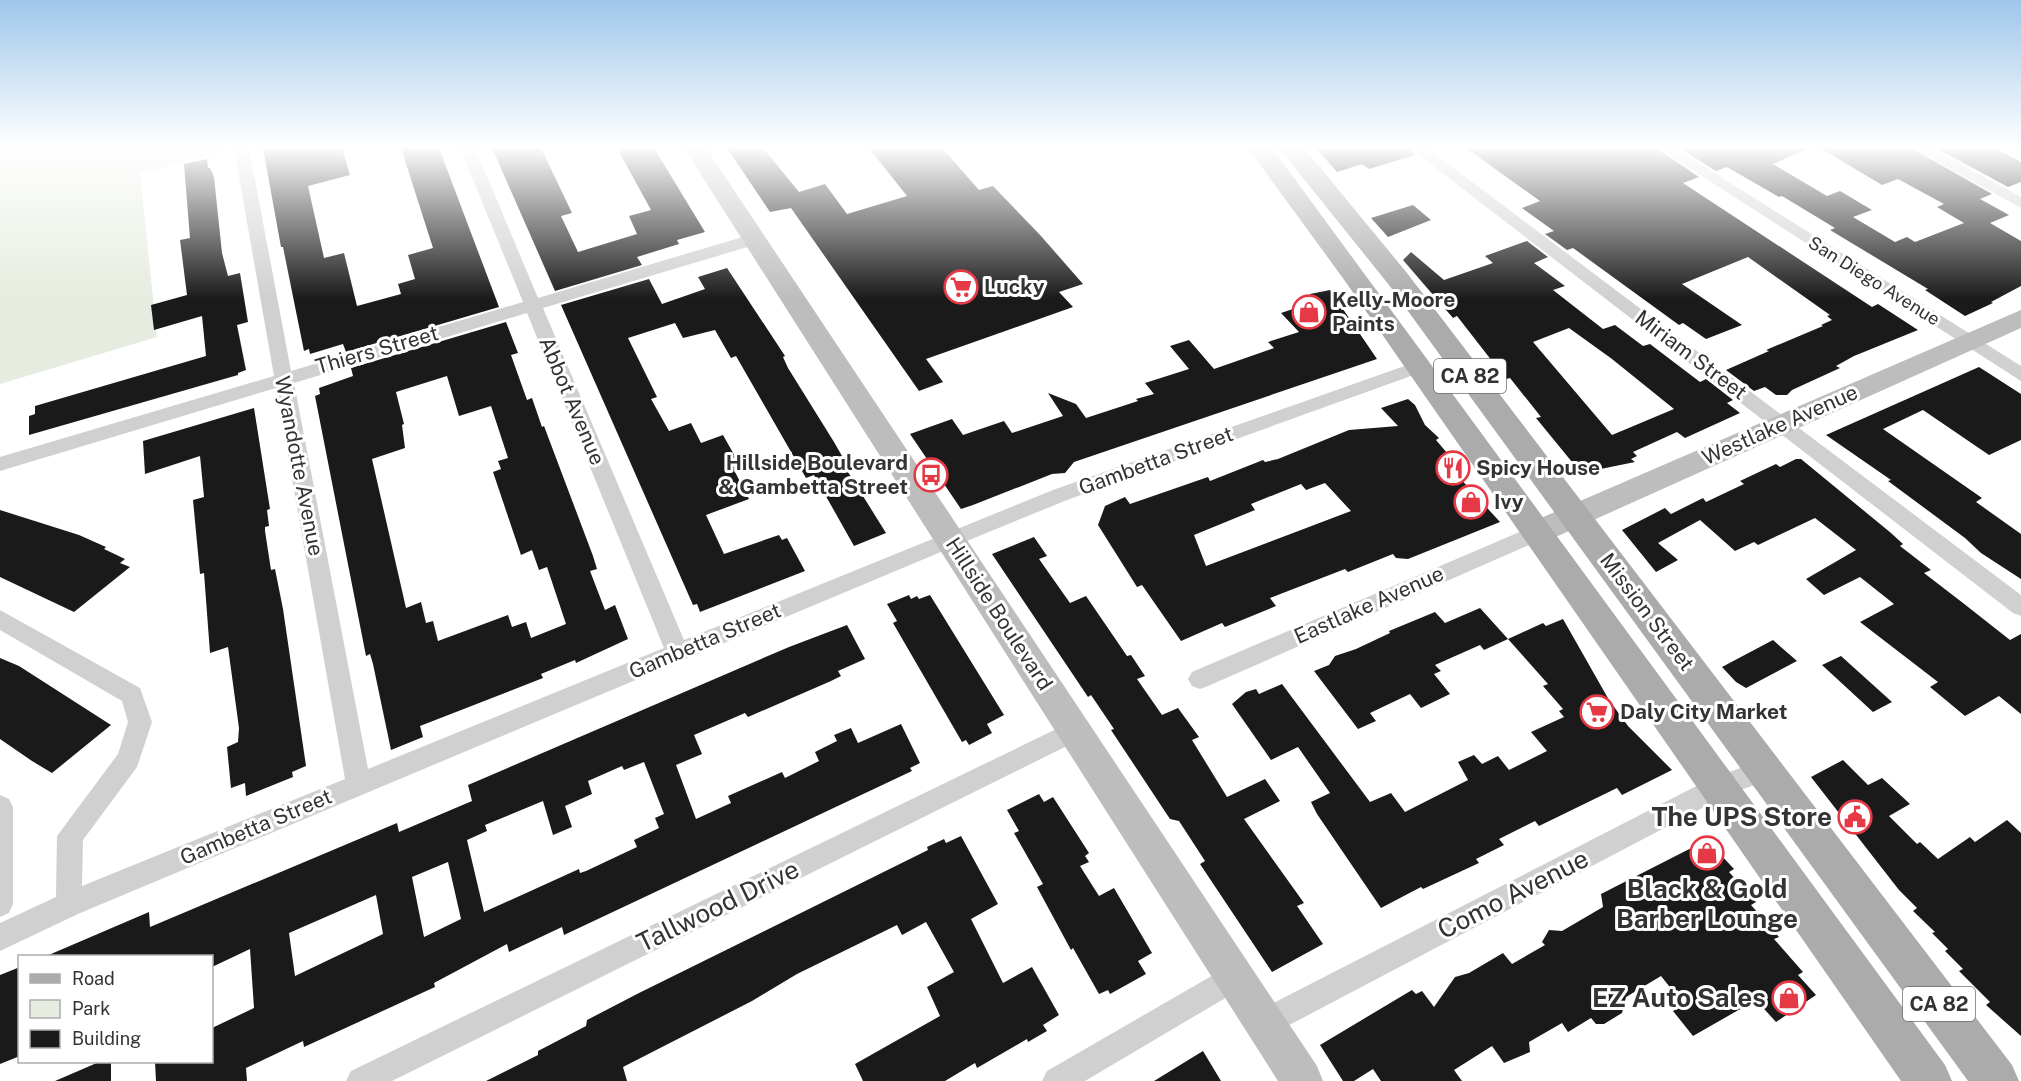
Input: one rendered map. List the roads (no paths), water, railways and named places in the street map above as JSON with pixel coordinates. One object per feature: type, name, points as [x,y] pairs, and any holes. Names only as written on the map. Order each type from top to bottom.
[{"type":"main road","name":"Hillside Boulevard","points":[[728,198],[1302,1081]]},
{"type":"main road","name":"Mission Street","points":[[1297,198],[1538,532],[1929,1081]]},
{"type":"main road","name":"Mission Street","points":[[1333,198],[1379,254],[1996,1081]]},
{"type":"main road","name":"Westlake Avenue","points":[[1538,532],[2021,318]]},
{"type":"street","name":"Wyandotte Avenue","points":[[250,198],[358,784]]},
{"type":"street","name":"Abbot Avenue","points":[[488,198],[678,653]]},
{"type":"street","name":"Miriam Street","points":[[1484,198],[2021,607]]},
{"type":"street","name":"San Diego Avenue","points":[[1744,198],[2021,375]]},
{"type":"street","name":"Thiers Street","points":[[0,464],[754,239]]},
{"type":"street","name":"Gambetta Street","points":[[0,937],[69,905],[950,539],[1060,495],[1419,367]]},
{"type":"street","name":"Eastlake Avenue","points":[[1200,679],[1538,532]]},
{"type":"street","points":[[0,620],[132,695],[140,722],[128,759],[70,836],[69,905]]},
{"type":"street","name":"Tallwood Drive","points":[[361,1081],[1075,731]]},
{"type":"street","name":"Como Avenue","points":[[1264,1023],[1719,788],[1765,770]]},
{"type":"street","points":[[0,807],[0,904]]},
{"type":"street","points":[[1057,1081],[1234,977]]},
{"type":"place","name":"Lucky","points":[[961,287]]},
{"type":"place","name":"Kelly-Moore Paints","points":[[1309,312]]},
{"type":"place","name":"Spicy House","points":[[1453,468]]},
{"type":"place","name":"Hillside Boulevard & Gambetta Street","points":[[931,475]]},
{"type":"place","name":"Ivy","points":[[1471,502]]},
{"type":"place","name":"Daly City Market","points":[[1597,712]]},
{"type":"place","name":"The UPS Store","points":[[1855,817]]},
{"type":"place","name":"Black & Gold Barber Lounge","points":[[1707,853]]},
{"type":"place","name":"EZ Auto Sales","points":[[1789,998]]}]
